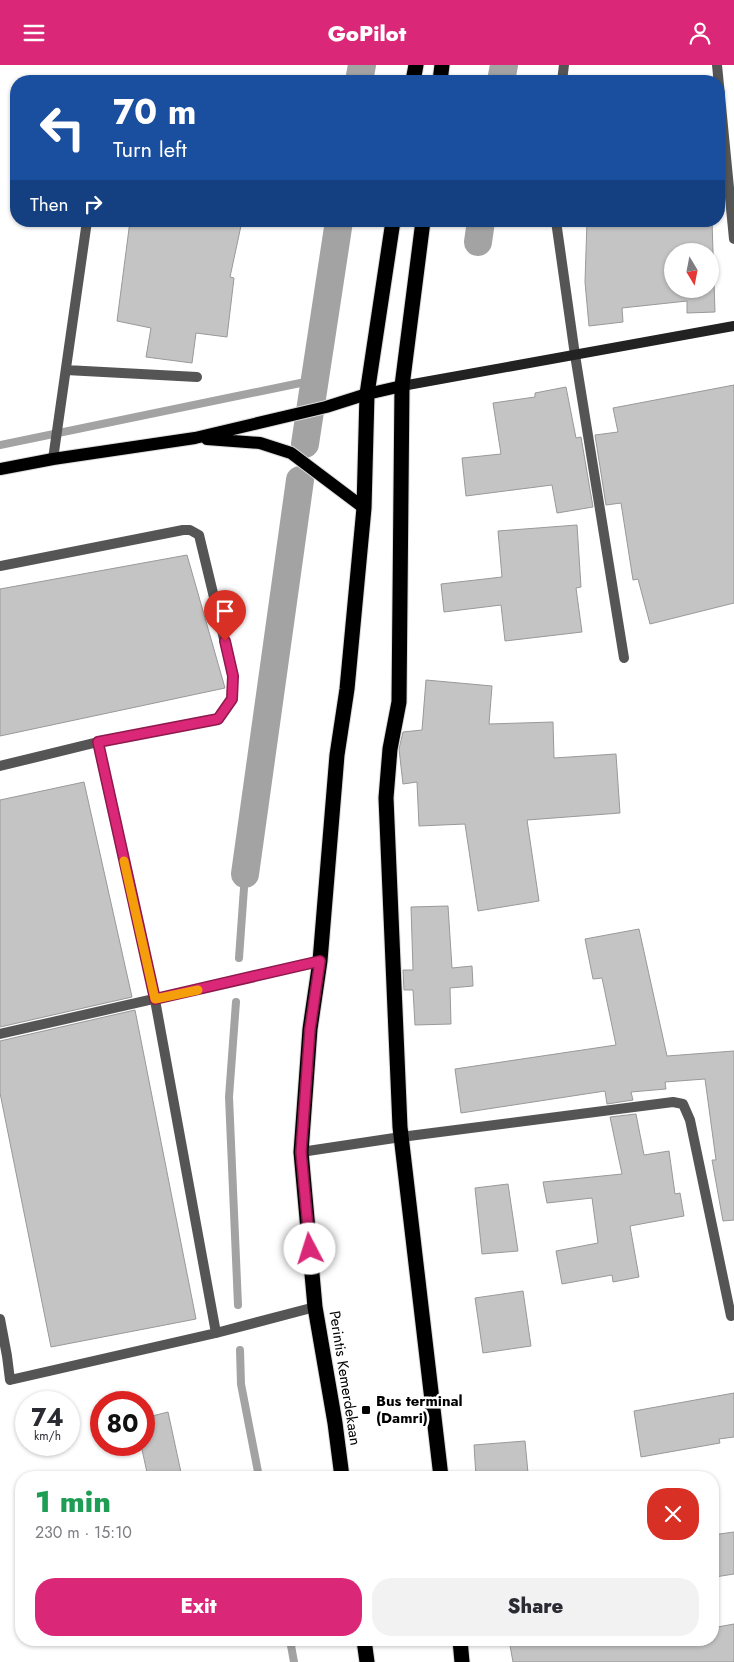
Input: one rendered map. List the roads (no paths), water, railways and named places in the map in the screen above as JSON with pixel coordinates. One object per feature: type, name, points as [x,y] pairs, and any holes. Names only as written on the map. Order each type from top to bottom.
[{"type":"highway","name":"Perintis Kemerdekaan","points":[[341,1471],[315,1307],[301,1152],[310,1029],[320,961],[332,806],[337,755],[347,689],[364,508],[367,394],[392,227]]},
{"type":"highway","points":[[422,227],[402,386],[399,702],[390,749],[386,798],[401,1137],[440,1471]]},
{"type":"highway","points":[[365,1646],[366,1662]]},
{"type":"highway","points":[[461,1646],[462,1662]]},
{"type":"main road","points":[[0,469],[53,459],[195,438],[326,407],[367,394],[402,386]]},
{"type":"main road","points":[[195,438],[260,443],[291,453],[364,508]]},
{"type":"street","points":[[725,147],[734,239]]},
{"type":"street","points":[[53,459],[86,227]]},
{"type":"street","points":[[557,227],[575,355],[624,658]]},
{"type":"street","points":[[402,386],[734,326]]},
{"type":"street","points":[[66,370],[197,377]]},
{"type":"street","points":[[0,565],[190,530],[200,535],[233,676],[232,699],[218,719],[98,742],[0,766]]},
{"type":"street","points":[[98,742],[155,999],[216,1333]]},
{"type":"street","points":[[0,1034],[320,961]]},
{"type":"street","points":[[301,1152],[401,1137],[673,1103],[683,1104],[690,1120],[731,1316]]},
{"type":"street","points":[[0,1319],[7,1356],[5,1381],[216,1333],[315,1307]]},
{"type":"waterway","points":[[360,75],[362,65]]},
{"type":"waterway","points":[[502,75],[504,65]]},
{"type":"waterway","points":[[305,444],[338,227]]},
{"type":"waterway","points":[[478,242],[480,227]]},
{"type":"waterway","points":[[0,445],[315,380]]},
{"type":"waterway","points":[[245,874],[300,480]]},
{"type":"waterway","points":[[239,958],[245,874]]},
{"type":"waterway","points":[[236,1002],[229,1097],[238,1305]]},
{"type":"waterway","points":[[240,1350],[241,1384],[258,1471]]},
{"type":"waterway","points":[[291,1646],[294,1662]]},
{"type":"place","name":"Bus terminal (Damri)","points":[[366,1410]]}]
